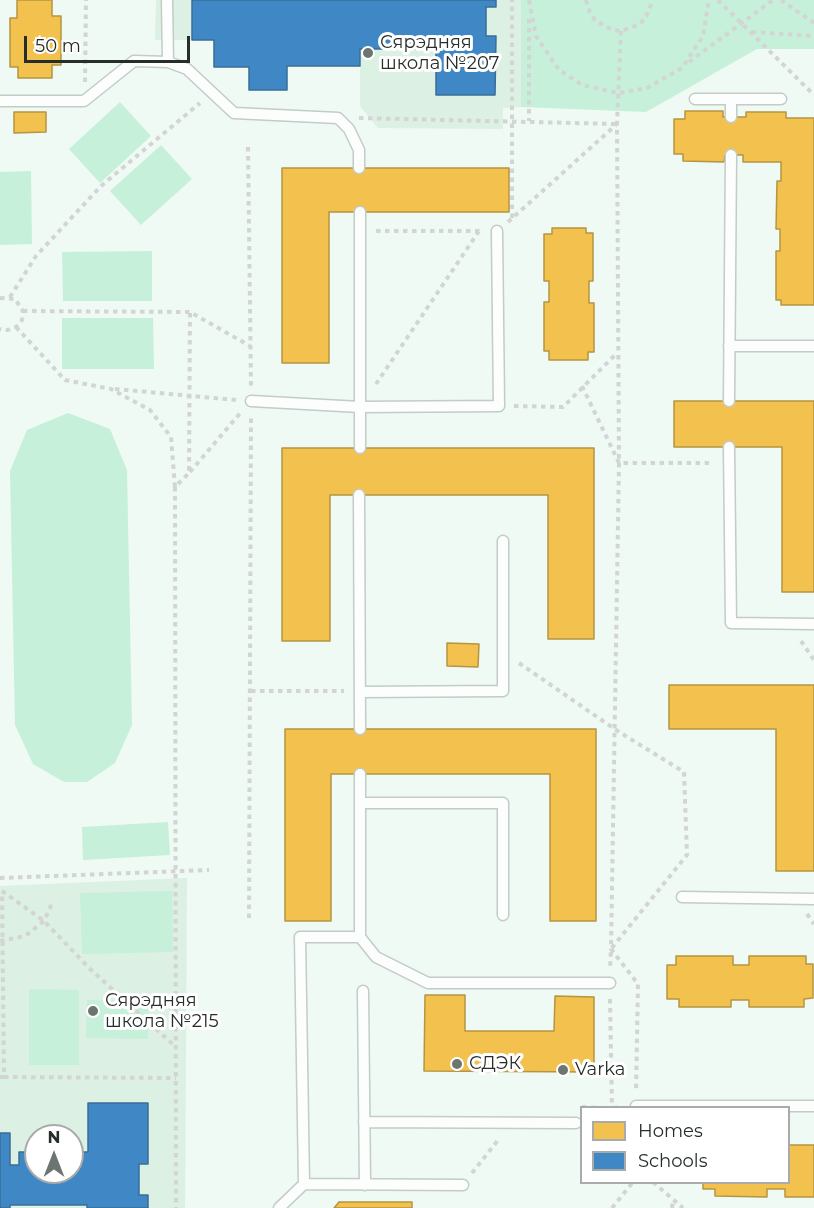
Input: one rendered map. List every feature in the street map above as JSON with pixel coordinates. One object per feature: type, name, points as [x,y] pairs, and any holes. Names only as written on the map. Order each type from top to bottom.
[{"type":"lane","points":[[167,0],[168,62]]},
{"type":"lane","points":[[0,101],[84,100],[134,61],[168,62],[188,69],[234,114],[338,118],[349,129],[359,150],[359,168]]},
{"type":"lane","points":[[695,99],[781,99]]},
{"type":"lane","points":[[731,99],[731,117]]},
{"type":"lane","points":[[729,401],[730,155]]},
{"type":"lane","points":[[360,212],[360,448]]},
{"type":"lane","points":[[250,401],[360,407],[499,406],[497,231]]},
{"type":"lane","points":[[729,346],[814,346]]},
{"type":"lane","points":[[729,447],[731,623],[814,624]]},
{"type":"lane","points":[[359,495],[360,729]]},
{"type":"lane","points":[[360,692],[503,691],[503,541]]},
{"type":"lane","points":[[360,774],[360,937],[376,957],[428,983],[610,983]]},
{"type":"lane","points":[[361,803],[502,803],[502,915]]},
{"type":"lane","points":[[682,897],[814,899]]},
{"type":"lane","points":[[304,1184],[300,937],[360,937]]},
{"type":"lane","points":[[363,991],[365,1185]]},
{"type":"lane","points":[[636,1106],[814,1106]]},
{"type":"lane","points":[[364,1122],[576,1123]]},
{"type":"lane","points":[[279,1208],[304,1184],[463,1185]]},
{"type":"path","points":[[84,100],[86,0]]},
{"type":"path","points":[[512,0],[512,219]]},
{"type":"path","points":[[529,0],[529,120]]},
{"type":"path","points":[[529,0],[536,36],[554,65],[582,85],[618,93],[647,88],[682,68],[773,0]]},
{"type":"path","points":[[586,0],[595,20],[612,30],[621,31],[645,20],[653,0]]},
{"type":"path","points":[[682,68],[703,36],[709,0]]},
{"type":"path","points":[[718,0],[814,95]]},
{"type":"path","points":[[781,0],[814,23]]},
{"type":"path","points":[[613,1106],[610,983],[619,463],[616,353],[616,124],[621,31]]},
{"type":"path","points":[[751,32],[814,36]]},
{"type":"path","points":[[810,91],[814,87]]},
{"type":"path","points":[[10,297],[36,256],[101,186],[212,93]]},
{"type":"path","points":[[338,118],[529,120],[616,124]]},
{"type":"path","points":[[359,231],[497,231],[616,124]]},
{"type":"path","points":[[248,147],[251,691],[249,918]]},
{"type":"path","points":[[360,407],[479,231]]},
{"type":"path","points":[[0,298],[10,297],[19,302],[23,312],[22,320],[16,327],[8,330],[0,329]]},
{"type":"path","points":[[23,312],[190,312],[250,346]]},
{"type":"path","points":[[189,473],[190,312]]},
{"type":"path","points":[[16,327],[65,380],[111,389],[250,401]]},
{"type":"path","points":[[499,406],[563,407],[616,353]]},
{"type":"path","points":[[582,386],[619,463]]},
{"type":"path","points":[[111,389],[150,410],[171,437],[176,487],[178,871],[176,1208]]},
{"type":"path","points":[[176,487],[250,401]]},
{"type":"path","points":[[619,463],[729,463]]},
{"type":"path","points":[[504,652],[616,730],[684,772],[687,855],[611,949]]},
{"type":"path","points":[[251,691],[360,692]]},
{"type":"path","points":[[0,878],[209,870]]},
{"type":"path","points":[[1,892],[44,921],[89,968],[177,1048]]},
{"type":"path","points":[[1,892],[2,1077],[176,1078]]},
{"type":"path","points":[[2,941],[25,936],[44,921],[53,901]]},
{"type":"path","points":[[611,949],[638,984],[636,1106]]},
{"type":"path","points":[[610,983],[638,984]]},
{"type":"path","points":[[612,1208],[631,1184]]},
{"type":"path","points":[[655,1184],[683,1208]]},
{"type":"path","points":[[672,1208],[674,1199]]},
{"type":"shaded area","name":"Сярэдняя школа №207","points":[[156,0],[521,0],[521,107],[503,108],[503,129],[378,128],[360,106],[360,66],[287,66],[287,90],[249,90],[249,67],[214,67],[214,40],[155,40]]},
{"type":"shaded area","name":"Сярэдняя школа №215","points":[[187,878],[185,1208],[0,1208],[0,886]]},
{"type":"green space","points":[[521,0],[814,0],[814,49],[757,49],[646,112],[521,107]]},
{"type":"green space","points":[[120,102],[151,136],[100,183],[69,149]]},
{"type":"green space","points":[[161,145],[192,179],[141,225],[110,191]]},
{"type":"green space","points":[[31,171],[32,244],[0,245],[0,172]]},
{"type":"green space","points":[[152,251],[152,301],[63,301],[62,252]]},
{"type":"green space","points":[[62,318],[153,318],[154,369],[62,369]]},
{"type":"green space","points":[[68,413],[110,429],[127,470],[132,725],[115,763],[87,782],[64,782],[33,764],[15,725],[10,471],[27,430]]},
{"type":"green space","points":[[168,822],[170,855],[83,860],[82,827]]},
{"type":"green space","points":[[172,891],[173,952],[82,954],[80,893]]},
{"type":"green space","points":[[29,989],[79,990],[79,1065],[29,1065]]},
{"type":"green space","points":[[87,1000],[149,1001],[148,1039],[86,1038]]},
{"type":"building: Homes","points":[[17,0],[52,0],[52,16],[61,16],[61,65],[52,65],[52,78],[18,78],[18,67],[10,67],[10,18],[17,18]]},
{"type":"building: Homes","points":[[685,111],[723,111],[723,117],[746,117],[746,112],[786,112],[786,118],[814,118],[814,305],[781,305],[781,300],[776,300],[776,251],[780,251],[780,229],[776,229],[777,181],[781,181],[781,162],[743,162],[743,155],[725,155],[724,162],[683,161],[683,154],[674,154],[674,119],[685,119]]},
{"type":"building: Homes","points":[[14,112],[46,112],[46,132],[14,133]]},
{"type":"building: Homes","points":[[282,168],[509,168],[509,212],[329,212],[329,363],[282,363]]},
{"type":"building: Homes","points":[[552,228],[586,228],[586,233],[593,233],[593,281],[589,281],[589,303],[594,303],[594,352],[588,352],[588,360],[549,360],[549,351],[544,351],[544,302],[549,302],[549,281],[544,281],[544,234],[552,234]]},
{"type":"building: Homes","points":[[674,401],[814,401],[814,592],[782,592],[782,447],[674,447]]},
{"type":"building: Homes","points":[[282,448],[594,448],[594,639],[548,639],[548,495],[330,495],[330,641],[282,641]]},
{"type":"building: Homes","points":[[447,643],[479,644],[478,667],[447,666]]},
{"type":"building: Homes","points":[[669,685],[814,685],[814,871],[776,871],[776,729],[669,729]]},
{"type":"building: Homes","points":[[285,729],[596,729],[596,921],[550,921],[550,774],[331,774],[331,921],[285,921]]},
{"type":"building: Homes","points":[[676,956],[733,956],[733,965],[749,965],[749,956],[806,956],[806,964],[813,964],[813,998],[804,999],[804,1007],[749,1007],[749,1000],[731,1000],[731,1007],[679,1007],[679,999],[667,999],[667,965],[676,965]]},
{"type":"building: Homes","points":[[425,995],[465,995],[465,1031],[554,1031],[555,996],[594,997],[594,1072],[424,1071]]},
{"type":"building: Homes","points":[[790,1145],[814,1145],[814,1197],[785,1197],[785,1189],[767,1189],[767,1197],[715,1196],[715,1189],[703,1189],[703,1184],[790,1184]]},
{"type":"building: Homes","points":[[339,1202],[412,1202],[412,1208],[334,1208]]},
{"type":"building: Schools","name":"Сярэдняя школа №207","points":[[192,0],[496,0],[496,7],[486,7],[486,36],[496,36],[495,95],[436,95],[436,49],[360,49],[360,66],[287,66],[287,90],[249,90],[249,67],[214,67],[214,40],[192,40]]},
{"type":"building: Schools","points":[[88,1103],[148,1103],[148,1164],[139,1164],[139,1195],[148,1195],[148,1208],[10,1205],[10,1208],[0,1208],[0,1133],[10,1133],[10,1165],[19,1165],[19,1152],[24,1152],[24,1184],[84,1184],[84,1152],[88,1152]]},
{"type":"place","name":"Сярэдняя школа №207","points":[[368,53]]},
{"type":"place","name":"Сярэдняя школа №215","points":[[93,1011]]},
{"type":"place","name":"СДЭК","points":[[457,1064]]},
{"type":"place","name":"Varka","points":[[563,1070]]}]
